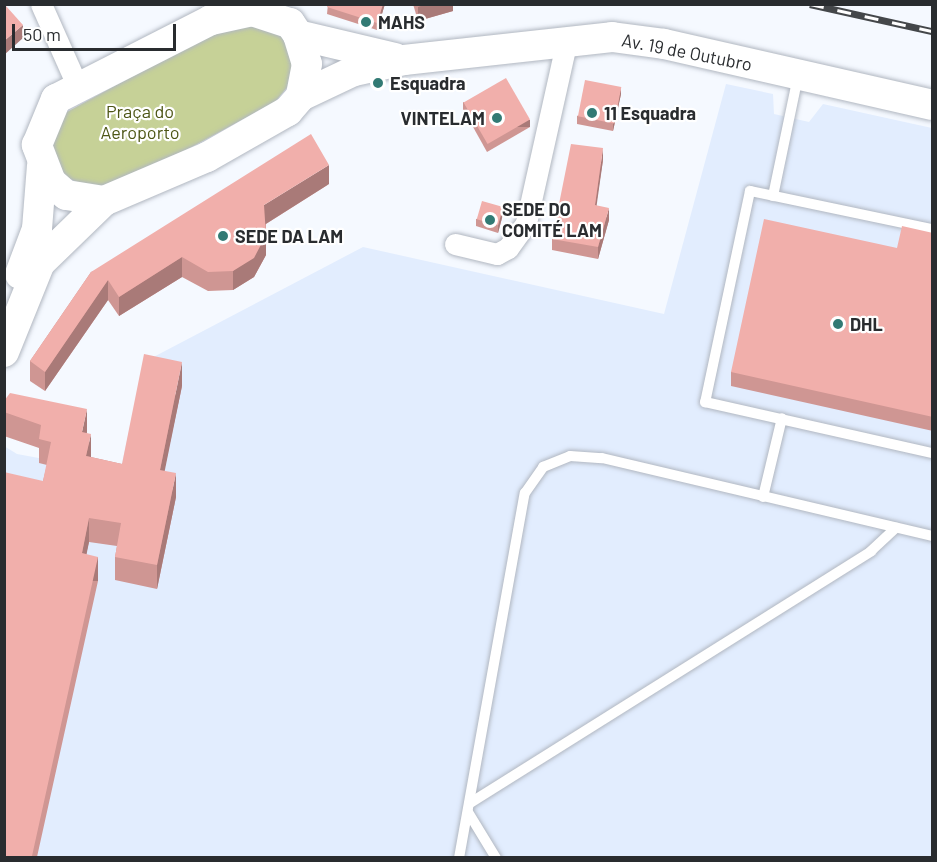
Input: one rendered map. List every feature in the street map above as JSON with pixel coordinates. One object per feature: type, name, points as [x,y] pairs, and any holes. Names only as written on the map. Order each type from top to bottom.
[{"type":"main road","points":[[4,309],[33,246],[42,166],[37,145],[42,122],[56,99],[76,85],[218,12],[252,11],[291,21],[404,60]]},
{"type":"main road","points":[[291,21],[308,64],[301,96]]},
{"type":"main road","name":"Av. 19 de Outubro","points":[[104,201],[207,158],[288,111],[301,96],[354,71],[404,60],[567,40],[612,37],[664,44],[933,105]]},
{"type":"main road","points":[[42,166],[66,195],[104,201]]},
{"type":"main road","points":[[4,352],[40,263],[69,231],[104,201]]},
{"type":"street","points":[[40,4],[76,85]]},
{"type":"street","points":[[454,244],[497,254],[508,249],[526,223],[567,40]]},
{"type":"lane","points":[[773,196],[798,75]]},
{"type":"lane","points":[[933,229],[750,191],[705,402],[933,453]]},
{"type":"lane","points":[[763,497],[782,418]]},
{"type":"lane","points":[[459,858],[523,504],[543,467],[570,456],[602,458],[933,536]]},
{"type":"lane","points":[[469,807],[871,551],[896,528]]},
{"type":"lane","points":[[469,807],[496,858]]},
{"type":"shaded area","points":[[726,84],[773,94],[774,114],[809,122],[823,104],[932,128],[932,857],[5,857],[4,446],[17,454],[120,473],[144,362],[363,247],[664,314]]},
{"type":"green space","name":"Praça do Aeroporto","points":[[240,24],[276,29],[294,49],[289,85],[275,102],[125,183],[96,190],[63,176],[52,156],[52,136],[65,113],[203,38]]},
{"type":"building","points":[[328,4],[383,4],[377,23],[327,7]]},
{"type":"building","points":[[6,6],[23,25],[4,41],[4,8]]},
{"type":"building","name":"VINTELAM","points":[[506,78],[530,120],[488,144],[464,102]]},
{"type":"building","name":"11 Esquadra","points":[[585,80],[621,87],[614,123],[578,116]]},
{"type":"building","points":[[311,134],[329,165],[264,205],[266,235],[254,258],[233,271],[208,272],[182,257],[119,297],[108,280],[45,372],[30,361],[91,272]]},
{"type":"building","points":[[571,144],[603,148],[595,205],[609,208],[598,247],[552,239]]},
{"type":"building","points":[[482,201],[503,207],[498,225],[477,219]]},
{"type":"building","name":"DHL","points":[[764,219],[897,248],[902,226],[933,233],[933,417],[731,372]]},
{"type":"building","points":[[144,354],[182,362],[160,470],[176,473],[157,565],[115,557],[121,523],[89,518],[82,553],[98,557],[32,856],[37,858],[4,858],[4,472],[43,481],[51,442],[39,439],[41,425],[4,412],[4,401],[10,393],[87,409],[82,432],[91,434],[86,456],[122,464]]},
{"type":"railway","points":[[810,4],[932,31]]},
{"type":"place","name":"MAHS","points":[[366,22]]},
{"type":"place","name":"Esquadra","points":[[378,83]]},
{"type":"place","name":"11 Esquadra","points":[[592,113]]},
{"type":"place","name":"VINTELAM","points":[[497,118]]},
{"type":"place","name":"SEDE DO COMITÉ LAM","points":[[490,220]]},
{"type":"place","name":"SEDE DA LAM","points":[[223,236]]},
{"type":"place","name":"DHL","points":[[838,324]]}]
